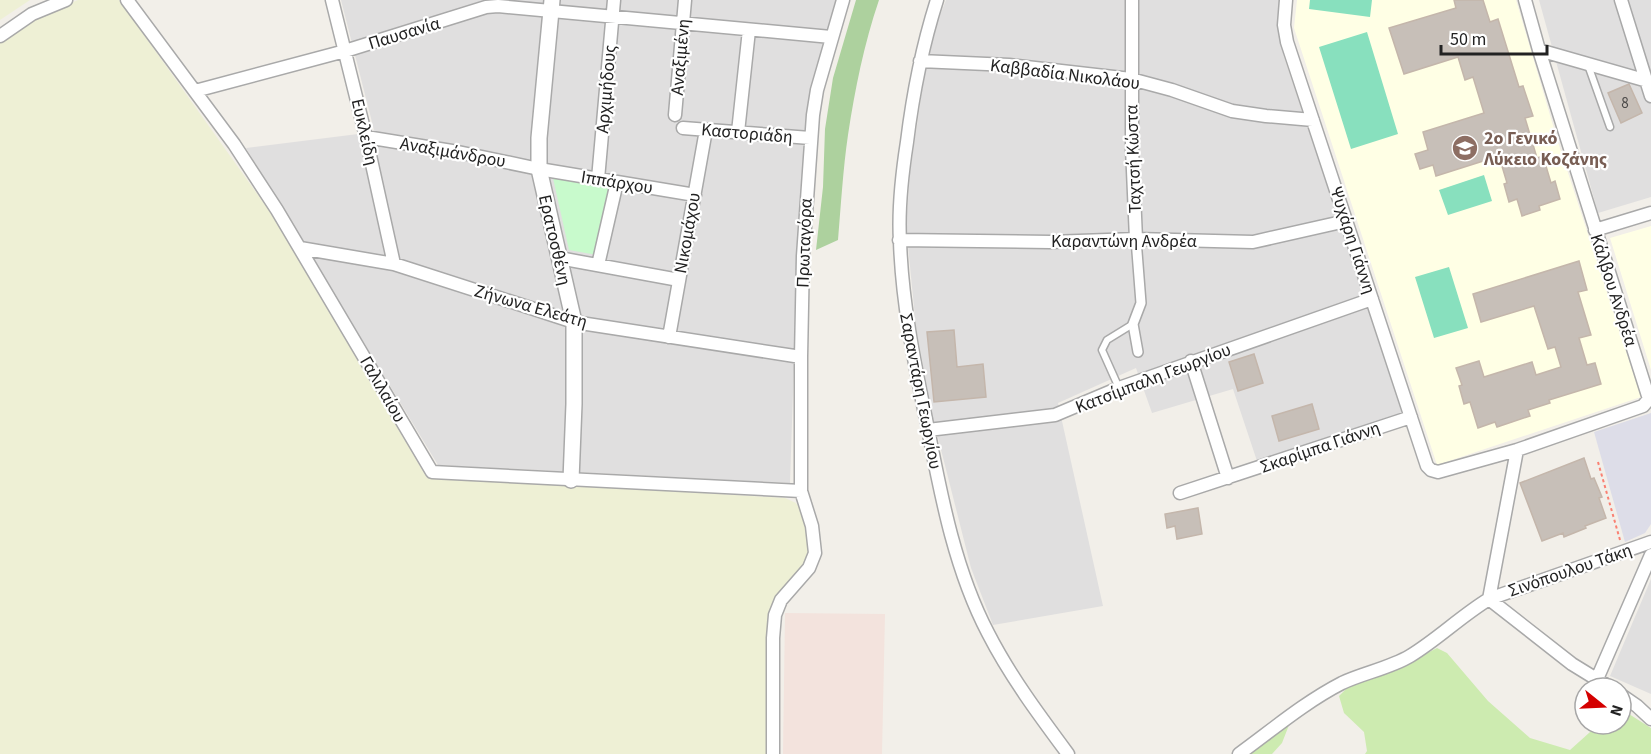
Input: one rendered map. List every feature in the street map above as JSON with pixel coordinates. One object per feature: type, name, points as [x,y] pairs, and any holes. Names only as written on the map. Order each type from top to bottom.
[{"type":"street","points":[[0,36],[32,14],[66,0]]},
{"type":"street","name":"Γαλιλαίου","points":[[127,0],[234,144],[278,210],[432,472],[801,491]]},
{"type":"street","name":"Ευκλείδη","points":[[332,0],[394,264]]},
{"type":"street","name":"Αρχιμήδους","points":[[598,179],[614,0]]},
{"type":"street","name":"Αναξιμένη","points":[[675,115],[685,0]]},
{"type":"street","name":"Πρωταγόρα","points":[[773,754],[775,615],[781,600],[809,568],[815,554],[812,526],[801,491],[803,256],[810,138],[817,90],[843,0]]},
{"type":"street","name":"Σαραντάρη Γεωργίου","points":[[937,0],[927,31],[914,89],[904,159],[899,240],[906,308],[943,502],[968,585],[988,632],[1011,673],[1068,754]]},
{"type":"street","name":"Ταχτσή Κώστα","points":[[1132,0],[1132,148],[1141,303],[1133,324],[1138,352]]},
{"type":"street","name":"Ψυχάρη Γιάννη","points":[[1286,0],[1284,25],[1287,42],[1427,466],[1438,472]]},
{"type":"street","name":"Κάλβου Ανδρέα","points":[[1438,472],[1517,450],[1643,406],[1649,399],[1539,50],[1526,0]]},
{"type":"street","points":[[1621,0],[1649,82],[1651,96]]},
{"type":"street","name":"Παυσανία","points":[[195,91],[345,51],[498,6],[552,6],[613,17],[831,37]]},
{"type":"street","name":"Ερατοσθένη","points":[[552,6],[539,138],[539,169],[574,322],[574,404],[570,480]]},
{"type":"street","points":[[738,132],[749,30]]},
{"type":"street","points":[[1539,50],[1649,82]]},
{"type":"street","name":"Καββαδία Νικολάου","points":[[920,61],[1009,65],[1131,79],[1172,90],[1232,111],[1313,120]]},
{"type":"street","name":"Καστοριάδη","points":[[683,128],[810,138]]},
{"type":"street","name":"Νικομάχου","points":[[669,337],[706,130]]},
{"type":"street","name":"Αναξιμάνδρου","points":[[366,137],[458,152],[539,169]]},
{"type":"street","name":"Ιππάρχου","points":[[539,169],[694,195]]},
{"type":"street","points":[[598,265],[618,182]]},
{"type":"street","points":[[1595,230],[1651,213]]},
{"type":"street","name":"Καραντώνη Ανδρέα","points":[[899,240],[1050,242],[1136,239],[1253,242],[1346,221]]},
{"type":"street","name":"Ζήνωνα Ελεάτη","points":[[300,248],[394,264],[574,322],[801,357]]},
{"type":"street","points":[[559,258],[679,280]]},
{"type":"street","name":"Κατσίμπαλη Γεωργίου","points":[[928,430],[1055,415],[1191,361],[1372,300]]},
{"type":"street","points":[[1191,361],[1228,478]]},
{"type":"street","name":"Σκαρίμπα Γιάννη","points":[[1180,493],[1411,417]]},
{"type":"street","points":[[1517,450],[1489,599],[1572,664],[1591,676]]},
{"type":"street","name":"Σινόπουλου Τάκη","points":[[1239,754],[1307,705],[1341,684],[1407,658],[1437,639],[1469,611],[1489,599],[1651,542]]},
{"type":"street","points":[[1597,676],[1651,555]]},
{"type":"street","points":[[1633,703],[1651,719]]},
{"type":"lane","points":[[1587,64],[1610,127]]},
{"type":"lane","points":[[1119,388],[1102,350],[1107,340],[1133,324]]},
{"type":"path","points":[[1598,462],[1623,552]]},
{"type":"shaded area","points":[[0,0],[30,0],[0,20]]},
{"type":"shaded area","points":[[78,0],[119,0],[270,212],[427,478],[785,498],[796,503],[802,511],[809,545],[805,562],[774,600],[769,754],[0,754],[0,43],[6,36],[33,18]]},
{"type":"shaded area","points":[[341,0],[838,0],[810,94],[804,143],[798,240],[790,483],[438,465],[246,148],[374,130]]},
{"type":"shaded area","points":[[946,0],[1279,0],[1278,28],[1284,57],[1404,414],[1257,461],[1233,389],[1152,413],[1136,368],[1058,403],[1103,606],[993,625],[971,568],[932,414],[916,327],[906,226],[910,173],[924,77],[936,25]]},
{"type":"shaded area","points":[[1297,0],[1516,0],[1557,139],[1641,397],[1437,465],[1294,28]]},
{"type":"shaded area","points":[[1539,0],[1651,0],[1651,197],[1598,213]]},
{"type":"shaded area","points":[[1651,226],[1651,370],[1610,238]]},
{"type":"shaded area","points":[[1651,413],[1651,524],[1645,533],[1625,542],[1594,432]]},
{"type":"shaded area","points":[[1651,579],[1651,694],[1633,686],[1633,676],[1610,676]]},
{"type":"shaded area","points":[[785,613],[885,614],[882,754],[783,754]]},
{"type":"green space","points":[[856,0],[879,0],[864,50],[851,118],[838,240],[816,250],[823,187],[825,129],[833,78]]},
{"type":"green space","points":[[1310,0],[1372,0],[1370,17],[1309,9]]},
{"type":"green space","points":[[1367,32],[1398,134],[1351,149],[1319,47]]},
{"type":"green space","points":[[1484,175],[1492,201],[1448,215],[1439,190]]},
{"type":"green space","points":[[553,178],[612,189],[597,255],[569,250]]},
{"type":"green space","points":[[1449,267],[1468,328],[1434,338],[1415,277]]},
{"type":"green space","points":[[1437,648],[1447,653],[1488,701],[1530,738],[1570,750],[1586,736],[1633,736],[1633,717],[1651,728],[1651,754],[1365,754],[1367,751],[1364,732],[1344,713],[1339,696],[1351,684],[1408,663]]},
{"type":"green space","points":[[1289,725],[1282,743],[1272,754],[1249,754]]},
{"type":"building","points":[[1454,0],[1483,0],[1490,22],[1498,19],[1519,87],[1523,86],[1533,116],[1525,118],[1537,158],[1543,156],[1551,183],[1555,181],[1560,199],[1539,206],[1540,210],[1522,216],[1517,199],[1509,202],[1504,184],[1507,183],[1499,156],[1436,176],[1433,165],[1420,169],[1415,154],[1428,150],[1423,132],[1484,113],[1473,77],[1465,80],[1458,57],[1404,74],[1389,28],[1456,8]]},
{"type":"building","points":[[1629,84],[1642,113],[1621,123],[1608,93]]},
{"type":"building","points":[[1579,261],[1587,290],[1578,292],[1591,335],[1579,338],[1587,365],[1595,363],[1601,384],[1549,400],[1550,403],[1528,410],[1530,416],[1497,427],[1495,422],[1478,428],[1470,402],[1464,404],[1459,386],[1462,385],[1456,368],[1479,361],[1484,377],[1532,362],[1536,375],[1561,367],[1555,347],[1548,349],[1534,306],[1481,322],[1473,294]]},
{"type":"building","points":[[954,330],[957,367],[983,364],[986,397],[934,402],[927,332]]},
{"type":"building","points":[[1254,354],[1263,383],[1238,391],[1229,362]]},
{"type":"building","points":[[1312,404],[1319,429],[1279,441],[1272,416]]},
{"type":"building","points":[[1584,458],[1591,479],[1594,478],[1602,497],[1599,498],[1606,518],[1564,537],[1563,533],[1542,541],[1520,483]]},
{"type":"building","points":[[1198,508],[1202,534],[1177,539],[1175,526],[1167,528],[1165,514]]},
{"type":"place","name":"2ο Γενικό Λύκειο Κοζάνης","points":[[1465,148]]}]
